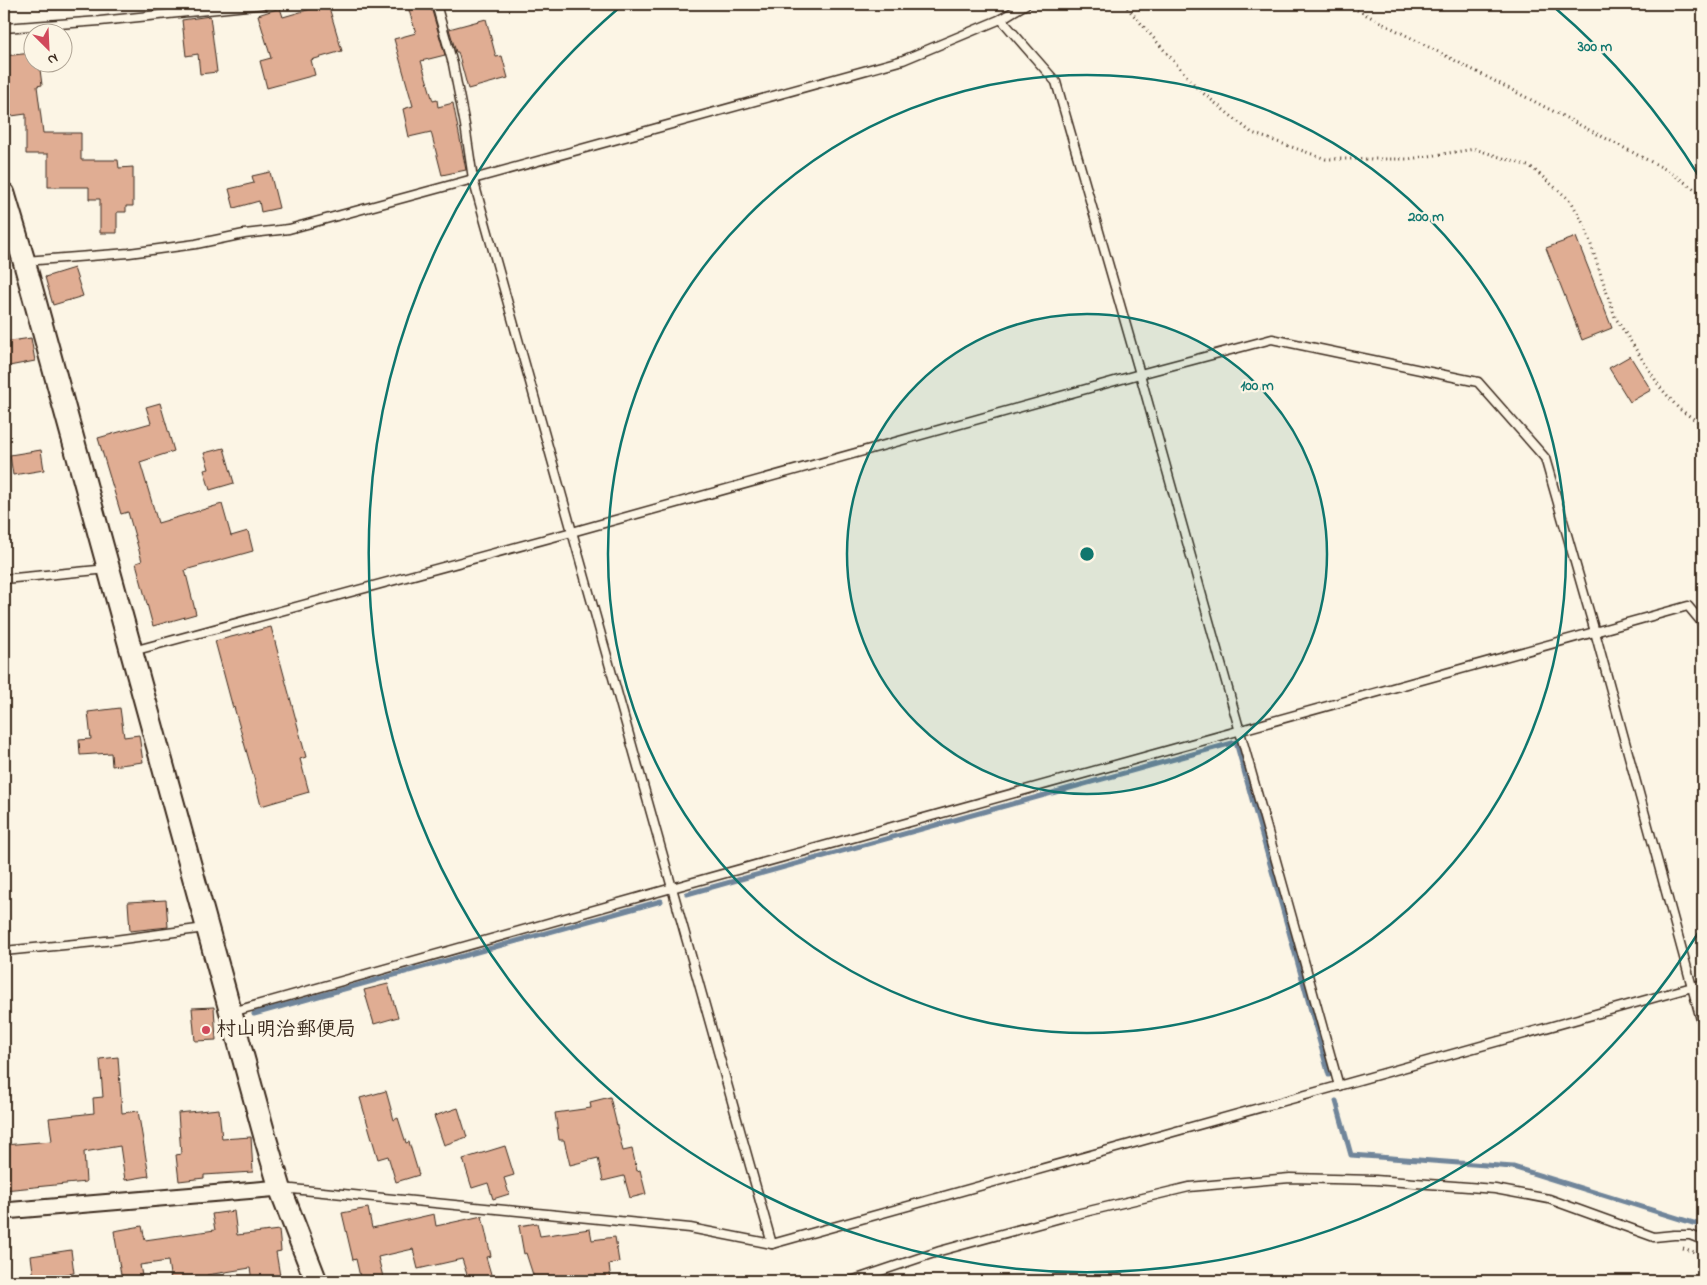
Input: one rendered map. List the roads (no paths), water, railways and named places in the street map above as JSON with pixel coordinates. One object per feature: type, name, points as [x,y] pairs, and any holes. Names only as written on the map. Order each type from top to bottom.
[{"type":"street","points":[[5,200],[24,261],[280,1188],[316,1281]]},
{"type":"street","points":[[4,1210],[280,1188]]},
{"type":"lane","points":[[4,28],[100,21],[266,4]]},
{"type":"lane","points":[[436,4],[453,64],[465,124],[473,179],[772,1244]]},
{"type":"lane","points":[[24,261],[122,254],[196,244],[244,234],[289,229],[903,60],[1001,19],[1026,4]]},
{"type":"lane","points":[[1001,19],[1056,82],[1140,374],[1339,1086]]},
{"type":"lane","points":[[131,652],[1272,339],[1478,382],[1545,458],[1595,632],[1703,1027]]},
{"type":"lane","points":[[4,579],[108,569]]},
{"type":"lane","points":[[232,1012],[1688,606],[1703,624]]},
{"type":"lane","points":[[4,950],[115,940],[207,928]]},
{"type":"lane","points":[[280,1188],[690,1228],[772,1244],[1703,984]]},
{"type":"lane","points":[[852,1281],[940,1251],[1064,1217],[1180,1190],[1290,1178],[1375,1180],[1495,1189],[1549,1199],[1654,1237],[1674,1234],[1690,1235],[1703,1240]]},
{"type":"waterway","points":[[687,894],[1236,742],[1329,1075]]},
{"type":"waterway","points":[[254,1014],[661,901]]},
{"type":"waterway","points":[[1336,1101],[1351,1155],[1513,1167],[1703,1226]]},
{"type":"place","name":"村山明治郵便局","points":[[206,1030]]}]
